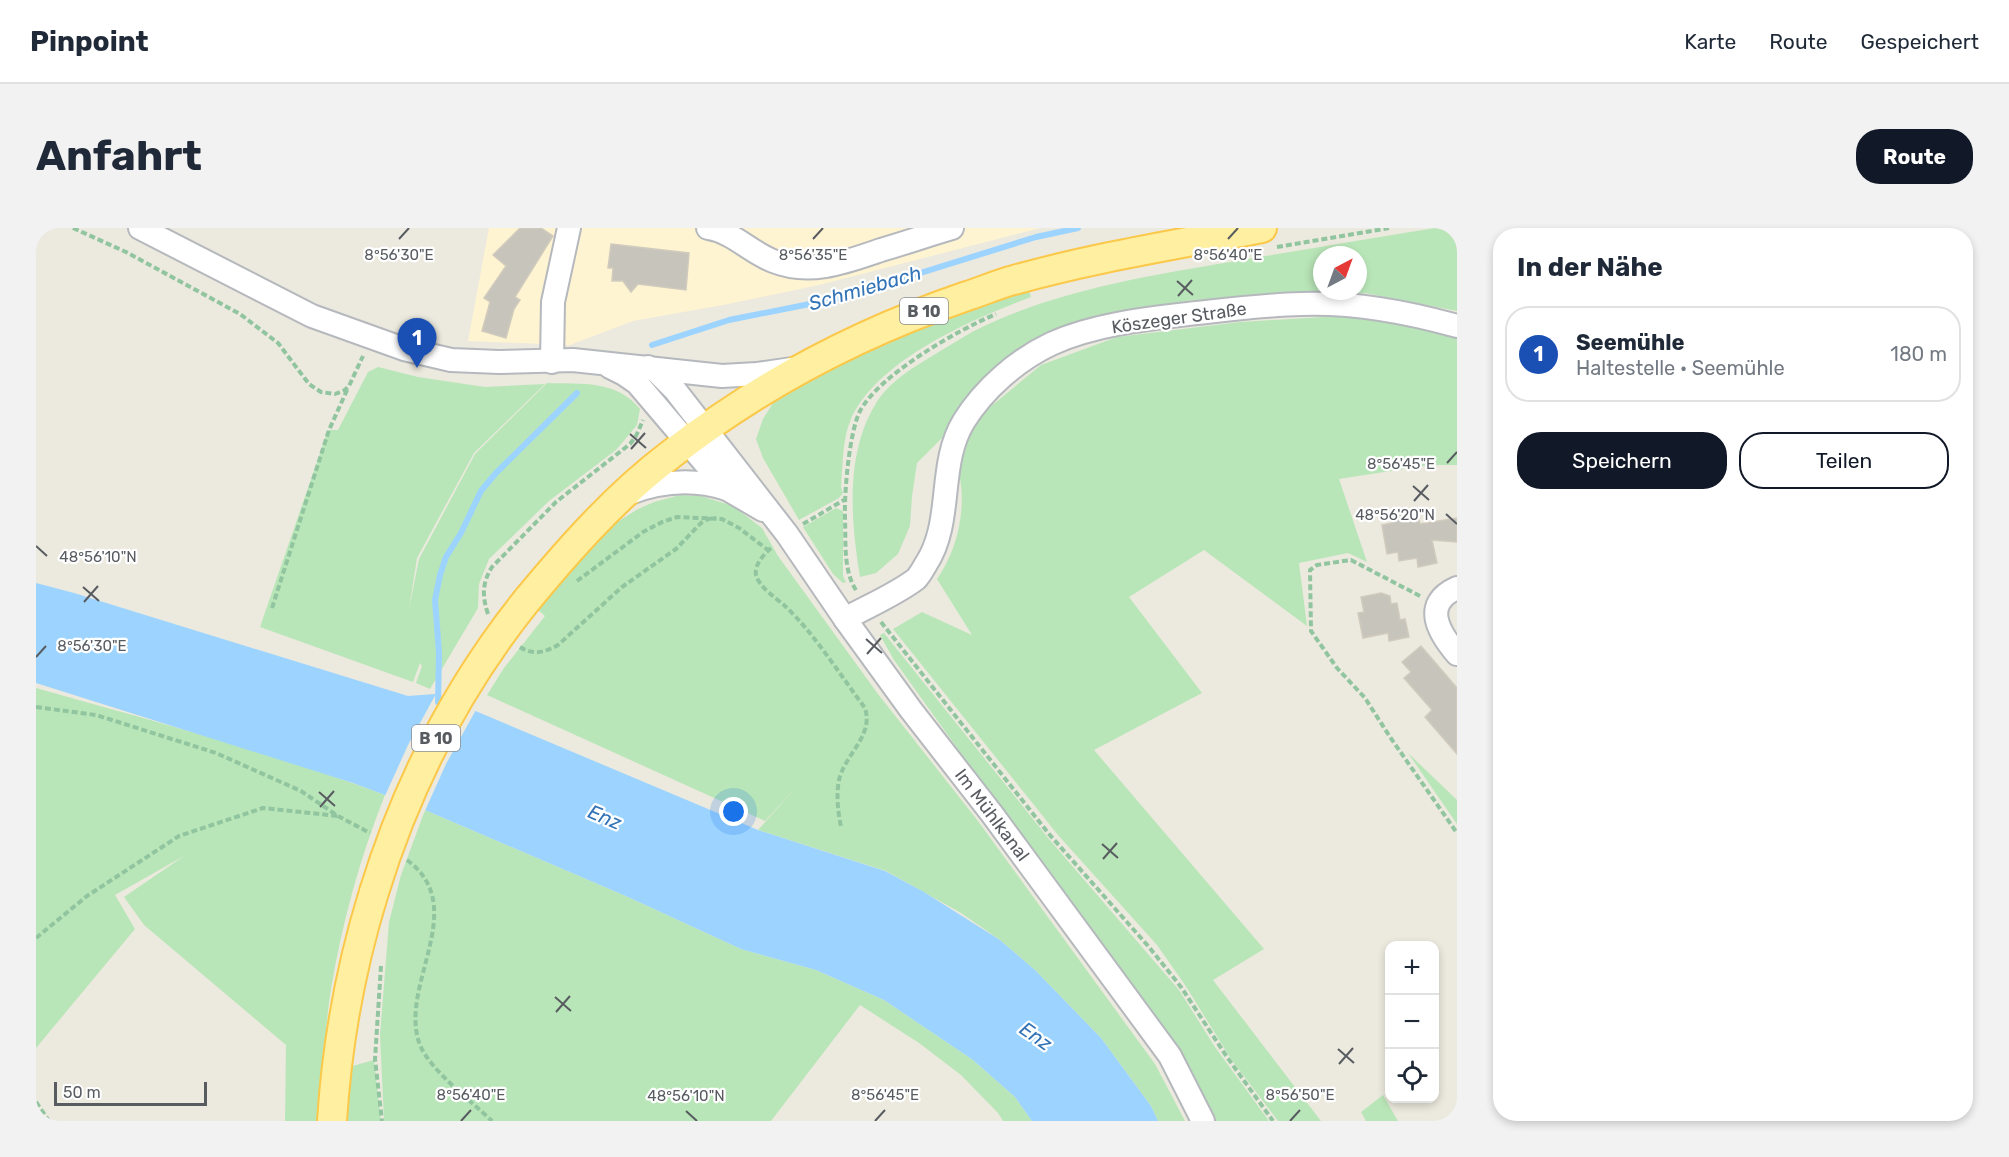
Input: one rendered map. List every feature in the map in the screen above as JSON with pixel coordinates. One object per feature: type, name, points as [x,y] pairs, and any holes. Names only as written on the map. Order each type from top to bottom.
[{"type":"main road","name":"B 10","points":[[332,1121],[348,994],[363,926],[396,825],[436,739],[484,657],[527,600],[575,545],[626,494],[668,456],[763,389],[871,332],[906,317],[1012,280],[1126,254],[1262,228]]},
{"type":"street","points":[[140,228],[312,316],[404,350],[450,360],[600,363],[734,376],[764,374],[804,367]]},
{"type":"street","points":[[563,361],[553,302],[569,228]]},
{"type":"street","points":[[708,228],[731,235],[774,261],[808,268],[832,266],[952,228]]},
{"type":"street","name":"Köszeger Straße","points":[[845,619],[918,577],[939,539],[949,463],[955,438],[964,421],[1006,373],[1052,344],[1110,326],[1152,318],[1302,303],[1363,307],[1422,316],[1457,326]]},
{"type":"street","points":[[600,363],[637,383],[696,435]]},
{"type":"street","points":[[648,367],[665,379],[696,435]]},
{"type":"street","name":"Im Mühlkanal","points":[[696,435],[727,489],[772,515]]},
{"type":"street","name":"Im Mühlkanal","points":[[696,435],[772,515],[787,534],[911,710],[992,813],[1170,1056],[1203,1121]]},
{"type":"street","points":[[626,494],[641,488],[675,482],[695,482],[727,489]]},
{"type":"street","points":[[1457,588],[1446,594],[1438,605],[1436,616],[1438,627],[1457,654]]},
{"type":"path","points":[[73,228],[126,252],[240,314],[278,343],[309,384],[315,388],[335,394],[349,386]]},
{"type":"path","points":[[272,608],[329,430],[365,351]]},
{"type":"path","points":[[787,534],[844,500],[848,573],[855,588],[1049,834],[1149,947],[1181,987],[1227,1057],[1274,1121]]},
{"type":"path","points":[[577,581],[643,532],[678,517],[722,519],[739,528],[768,551],[756,572],[760,582],[790,610],[865,708],[868,716],[865,732],[844,767],[839,781],[841,827]]},
{"type":"path","points":[[1438,605],[1351,560],[1317,565],[1310,570],[1311,631],[1337,668],[1365,698],[1457,833]]},
{"type":"path","points":[[36,707],[96,715],[216,753],[301,791],[376,838]]},
{"type":"path","points":[[36,938],[87,896],[179,836],[263,808],[338,816]]},
{"type":"path","points":[[402,857],[424,876],[434,902],[433,925],[416,1014],[421,1048],[432,1064],[492,1121]]},
{"type":"path","points":[[381,964],[375,1059],[382,1121]]},
{"type":"path","points":[[36,1102],[49,1121]]},
{"type":"shaded area","points":[[489,228],[1040,228],[819,285],[633,321],[570,345],[468,341]]},
{"type":"green space","points":[[1435,228],[1457,228],[1457,311],[1367,293],[1367,246],[1327,246]]},
{"type":"green space","points":[[1313,248],[1313,295],[1193,300],[1150,308],[1021,350],[997,365],[964,399],[943,437],[917,463],[910,526],[898,554],[876,573],[860,577],[853,512],[855,467],[865,424],[887,389],[903,375],[972,332],[1004,317],[1072,294],[1177,271]]},
{"type":"green space","points":[[1029,290],[1031,297],[956,329],[904,360],[882,378],[864,398],[848,427],[844,444],[841,487],[843,493],[839,498],[799,520],[763,458],[756,439],[763,419],[773,403],[816,377],[902,336]]},
{"type":"green space","points":[[1340,316],[1430,328],[1457,336],[1457,465],[1429,465],[1339,479],[1367,562],[1348,553],[1299,563],[1307,626],[1204,550],[1129,597],[1202,693],[1094,750],[1264,949],[1213,980],[1321,1121],[1278,1121],[1231,1059],[1157,945],[1058,835],[893,629],[922,612],[972,635],[937,579],[951,553],[960,523],[962,492],[956,463],[971,427],[984,412],[1041,365],[1117,337],[1240,322]]},
{"type":"green space","points":[[378,367],[418,377],[485,387],[545,384],[474,453],[417,558],[409,609],[419,559],[475,454],[547,383],[598,385],[609,388],[621,393],[640,409],[637,425],[616,450],[549,501],[489,559],[479,584],[478,608],[430,689],[416,683],[422,666],[420,663],[413,682],[260,627],[328,430],[338,430],[368,372]]},
{"type":"green space","points":[[680,495],[701,496],[733,506],[762,528],[778,556],[878,694],[978,821],[1155,1064],[1185,1121],[1158,1121],[1151,1106],[1101,1038],[1035,970],[1000,940],[961,913],[886,871],[758,830],[797,786],[765,821],[487,695],[504,668],[545,616],[537,609],[614,524],[638,509]]},
{"type":"green space","points":[[836,508],[843,511],[843,576],[846,582],[843,583],[833,574],[803,527]]},
{"type":"green space","points":[[884,633],[1049,839],[1179,990],[1215,1047],[1269,1121],[1214,1121],[1083,924],[894,660],[880,635]]},
{"type":"green space","points":[[36,688],[255,751],[385,795],[360,866],[335,964],[327,1021],[320,1121],[285,1121],[286,1045],[144,925],[124,897],[184,856],[115,895],[135,929],[36,1048]]},
{"type":"green space","points":[[1408,753],[1457,800],[1457,824]]},
{"type":"green space","points":[[425,810],[628,897],[741,949],[816,970],[884,1000],[973,1060],[1015,1097],[1032,1121],[1003,1121],[961,1075],[919,1043],[860,1005],[771,1121],[384,1121],[380,1035],[389,922],[401,875]]},
{"type":"green space","points":[[374,1060],[381,1121],[344,1121],[349,1067]]},
{"type":"green space","points":[[1383,1095],[1385,1103],[1388,1103],[1398,1121],[1366,1121],[1361,1112]]},
{"type":"water","name":"Enz","points":[[36,583],[408,696],[435,694],[758,830],[885,871],[924,892],[1000,940],[1035,970],[1101,1038],[1151,1106],[1158,1121],[1032,1121],[1015,1097],[973,1060],[884,1000],[816,970],[741,949],[628,897],[425,810],[353,783],[36,683]]},
{"type":"pier","points":[[437,692],[477,708],[446,764],[424,813],[384,798],[408,745]]},
{"type":"building","points":[[520,228],[541,228],[553,236],[515,297],[520,300],[514,309],[506,338],[482,331],[490,302],[484,298],[506,266],[493,255]]},
{"type":"building","points":[[611,244],[689,253],[686,290],[638,284],[631,292],[623,281],[612,281],[613,268],[608,268]]},
{"type":"building","points":[[1416,508],[1420,524],[1457,518],[1457,542],[1432,540],[1437,563],[1418,567],[1417,558],[1399,561],[1398,552],[1387,554],[1382,525],[1392,523],[1390,513]]},
{"type":"building","points":[[1381,593],[1390,596],[1391,604],[1397,603],[1400,620],[1405,619],[1409,637],[1389,641],[1388,633],[1363,638],[1358,613],[1364,612],[1361,597]]},
{"type":"building","points":[[1421,646],[1457,688],[1457,754],[1425,717],[1432,710],[1404,678],[1411,672],[1402,662]]},
{"type":"waterway","name":"Schmiebach","points":[[652,345],[729,320],[840,298],[1036,237],[1078,228]]},
{"type":"waterway","name":"Schmiebach","points":[[438,702],[439,653],[435,600],[446,557],[461,533],[481,491],[496,473],[577,393]]},
{"type":"place","name":"Seemühle","points":[[417,368]]}]
